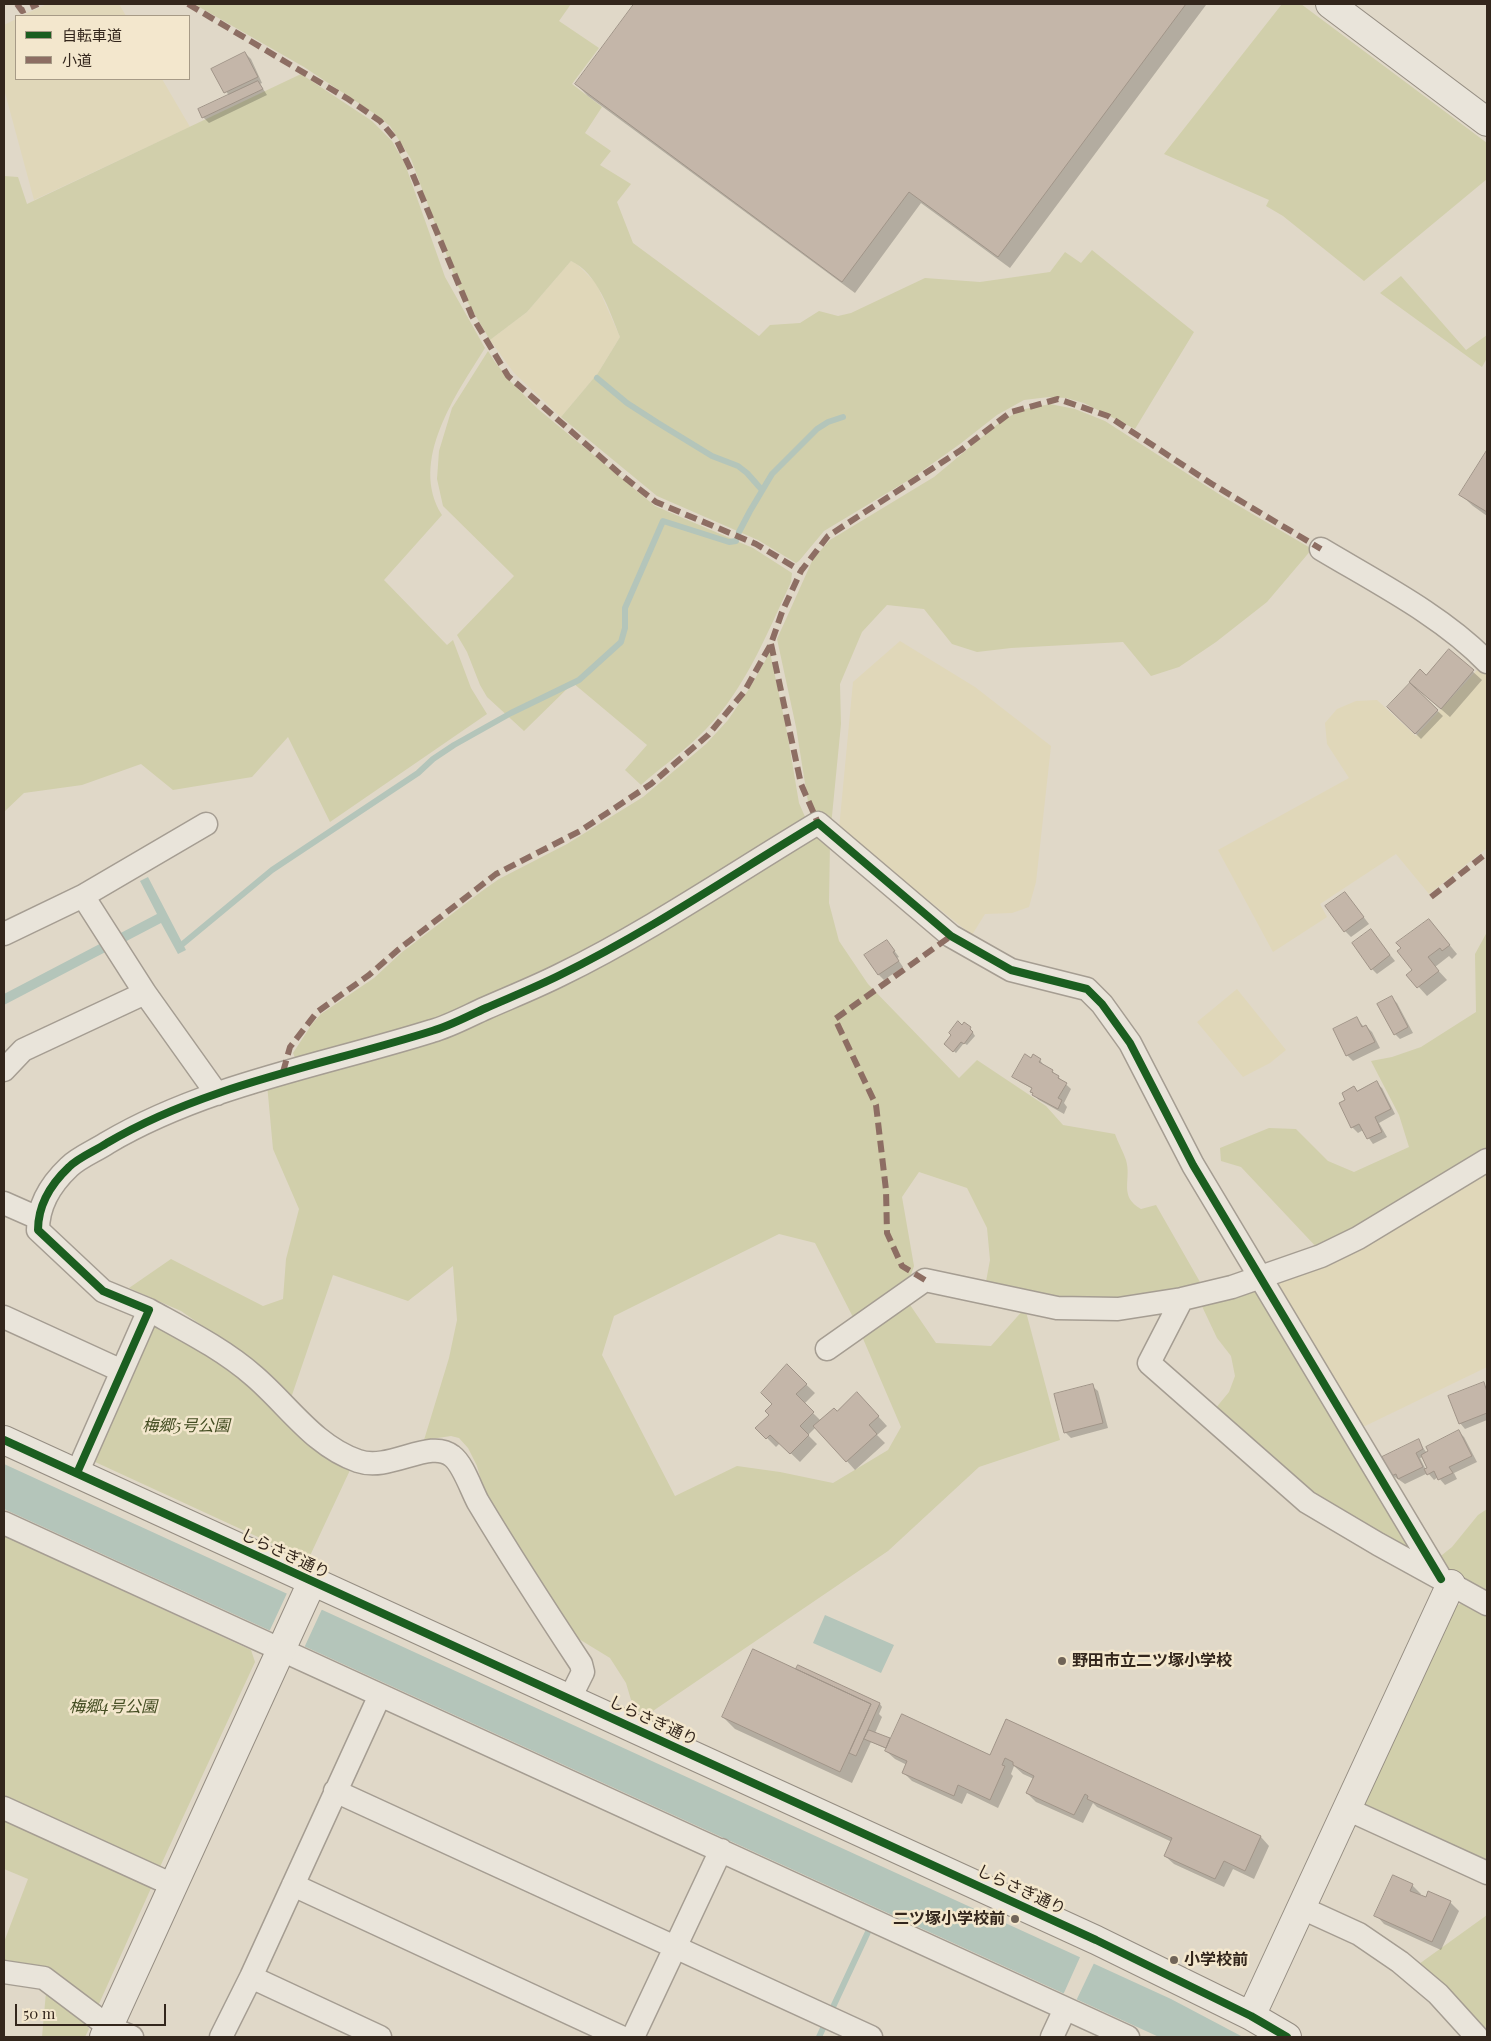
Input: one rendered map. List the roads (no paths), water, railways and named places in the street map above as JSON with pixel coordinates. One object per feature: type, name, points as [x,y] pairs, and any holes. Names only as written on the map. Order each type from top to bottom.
[{"type":"street","points":[[1330,4],[1487,122]]},
{"type":"street","points":[[1321,550],[1401,596],[1470,644],[1487,662]]},
{"type":"street","points":[[570,1698],[583,1672],[581,1664],[530,1587],[454,1457],[445,1451],[434,1449],[391,1462],[375,1464],[359,1462],[323,1444],[254,1375],[206,1341],[149,1310],[104,1291],[38,1230],[38,1218],[46,1194],[70,1165],[137,1126],[217,1094],[283,1072],[330,1061],[435,1030],[561,975],[655,924],[818,823],[951,936],[1010,970],[1087,988],[1102,1004],[1130,1043],[1193,1165],[1446,1581]]},
{"type":"street","points":[[4,934],[83,896],[206,824]]},
{"type":"street","points":[[83,896],[145,993],[217,1094]]},
{"type":"street","points":[[4,1070],[23,1050],[145,993]]},
{"type":"street","points":[[827,1350],[925,1280],[1057,1308],[1082,1309],[1118,1309],[1182,1299],[1232,1287],[1321,1256],[1358,1238],[1487,1160]]},
{"type":"street","points":[[4,1204],[38,1218]]},
{"type":"street","points":[[1182,1299],[1149,1362],[1307,1502],[1378,1544],[1487,1604]]},
{"type":"street","points":[[76,1473],[149,1310]]},
{"type":"street","points":[[4,1317],[122,1371]]},
{"type":"street","name":"しらさぎ通り","points":[[4,1440],[76,1473],[308,1591],[570,1698],[1096,1940],[1251,2016],[1287,2037]]},
{"type":"street","points":[[4,1523],[283,1644],[380,1695],[1128,2037]]},
{"type":"street","points":[[1251,2016],[1347,1809],[1446,1581]]},
{"type":"street","points":[[4,1972],[44,1978],[115,2034],[173,1885],[308,1591]]},
{"type":"street","points":[[221,2037],[251,1977],[380,1695]]},
{"type":"street","points":[[335,1791],[871,2037]]},
{"type":"street","points":[[4,1808],[173,1885]]},
{"type":"street","points":[[1347,1809],[1487,1873]]},
{"type":"street","points":[[634,2037],[721,1850]]},
{"type":"street","points":[[293,1885],[621,2037]]},
{"type":"street","points":[[1302,1908],[1359,1934],[1400,1962],[1438,1994],[1476,2037]]},
{"type":"street","points":[[251,1977],[380,2037]]},
{"type":"street","points":[[1052,2037],[1065,2009]]},
{"type":"waterway","points":[[597,378],[627,403],[658,423],[712,456],[738,466],[762,490]]},
{"type":"waterway","points":[[739,532],[772,474],[817,429],[828,422],[843,417]]},
{"type":"waterway","points":[[178,945],[179,947],[272,870],[418,773],[433,759],[454,745],[511,713],[579,680],[621,642],[625,628],[625,608],[663,521],[729,542],[736,541]]},
{"type":"waterway","points":[[833,2007],[868,1932]]},
{"type":"waterway","points":[[819,2037],[825,2024]]},
{"type":"place","name":"野田市立二ツ塚小学校","points":[[1062,1661]]},
{"type":"place","name":"二ツ塚小学校前","points":[[1015,1919]]},
{"type":"place","name":"小学校前","points":[[1174,1960]]},
{"type":"park label","name":"梅郷5号公園","points":[[186,1426]]},
{"type":"park label","name":"梅郷4号公園","points":[[113,1707]]}]
